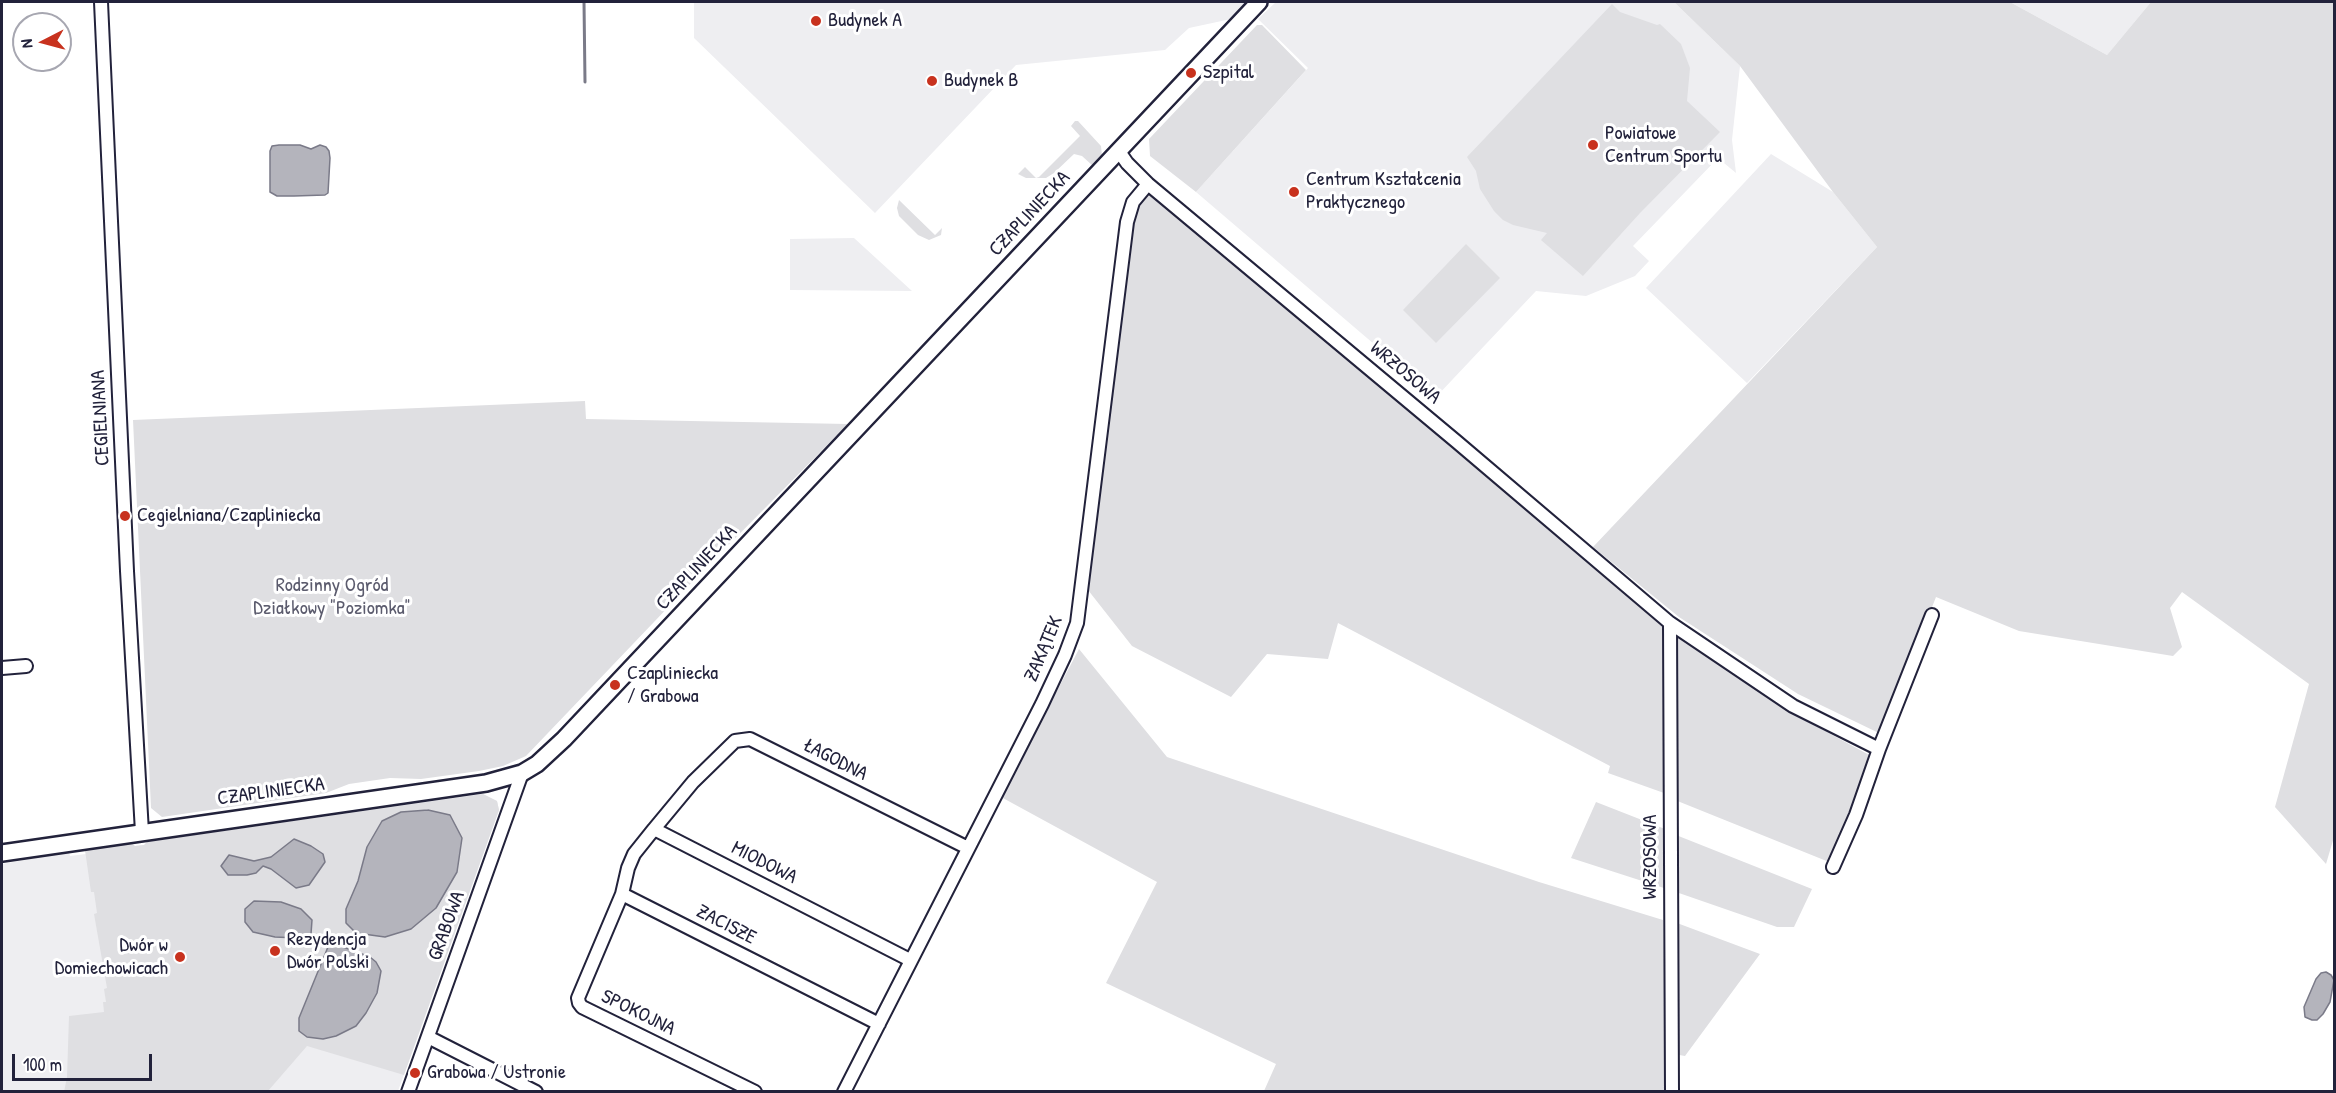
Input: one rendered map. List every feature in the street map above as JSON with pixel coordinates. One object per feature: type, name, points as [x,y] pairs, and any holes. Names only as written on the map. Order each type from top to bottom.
[{"type":"main road","name":"CZAPLINIECKA","points":[[2,853],[486,783],[522,773],[547,756],[564,739],[1259,2]]},
{"type":"street","name":"CEGIELNIANA","points":[[101,2],[127,571],[142,832]]},
{"type":"street","name":"WRZOSOWA","points":[[1118,150],[1127,163],[1148,184],[1670,623],[1793,706],[1879,749]]},
{"type":"street","name":"ZAKĄTEK","points":[[844,1092],[1051,684],[1077,623],[1127,222],[1133,202],[1148,184]]},
{"type":"street","points":[[1833,867],[1856,815],[1879,749],[1932,615]]},
{"type":"street","name":"WRZOSOWA","points":[[1670,623],[1672,1092]]},
{"type":"street","points":[[2,668],[26,666]]},
{"type":"street","name":"ŁAGODNA","points":[[654,829],[693,782],[735,741],[750,739],[968,848]]},
{"type":"street","name":"GRABOWA","points":[[408,1092],[522,773]]},
{"type":"street","points":[[622,894],[634,854],[654,829]]},
{"type":"street","name":"MIODOWA","points":[[654,829],[910,960]]},
{"type":"street","name":"ZACISZE","points":[[622,894],[879,1024]]},
{"type":"street","name":"SPOKOJNA","points":[[622,894],[578,998],[579,1003],[582,1007],[755,1092]]},
{"type":"street","points":[[428,1037],[536,1092]]},
{"type":"shaded area","points":[[694,2],[1248,2],[1231,19],[1189,28],[1165,50],[1016,65],[875,213],[694,38]]},
{"type":"shaded area","points":[[1276,2],[1674,2],[1740,66],[1732,140],[1736,173],[1718,158],[1633,246],[1649,261],[1635,276],[1586,296],[1536,291],[1436,397],[1196,192],[1308,68],[1258,19]]},
{"type":"shaded area","points":[[2010,2],[2151,2],[2107,55]]},
{"type":"shaded area","points":[[300,145],[311,149],[320,145],[326,147],[330,158],[328,193],[325,195],[277,196],[270,192],[270,151],[272,146]]},
{"type":"shaded area","points":[[1771,154],[1833,192],[1877,247],[1747,383],[1646,288]]},
{"type":"shaded area","points":[[854,238],[912,291],[790,290],[790,239]]},
{"type":"shaded area","name":"Rezydencja Dwór Polski","points":[[483,794],[497,801],[499,810],[398,1091],[2,1092],[2,864],[69,852],[70,856],[86,854],[85,850],[132,844],[144,845],[147,842]]},
{"type":"shaded area","points":[[428,810],[450,815],[462,838],[457,872],[436,908],[411,929],[385,937],[356,933],[346,923],[346,909],[358,881],[367,847],[382,821],[401,812]]},
{"type":"shaded area","points":[[294,839],[323,854],[325,862],[309,885],[296,888],[271,869],[263,866],[256,873],[228,875],[221,866],[229,855],[254,861],[271,857]]},
{"type":"shaded area","points":[[254,901],[281,902],[301,909],[312,920],[311,934],[298,938],[275,937],[253,932],[245,922],[245,909]]},
{"type":"shaded area","points":[[330,942],[370,957],[376,962],[381,971],[377,993],[356,1026],[336,1036],[323,1039],[307,1037],[299,1031],[299,1018]]},
{"type":"shaded area","points":[[2326,972],[2334,980],[2330,1002],[2317,1020],[2312,1020],[2305,1017],[2304,1007],[2316,979],[2321,973]]},
{"type":"green space","points":[[1674,2],[2010,2],[2107,55],[2151,2],[2334,2],[2334,837],[2326,864],[2275,807],[2309,684],[2182,592],[2170,608],[2182,647],[2173,656],[2019,631],[1936,597],[1899,691],[1885,736],[1798,694],[1679,617],[1593,547],[1877,247],[1833,192],[1740,66]]},
{"type":"green space","name":"Powiatowe Centrum Sportu","points":[[1612,4],[1620,12],[1657,25],[1660,24],[1681,44],[1690,68],[1687,101],[1720,132],[1640,213],[1583,276],[1541,240],[1547,233],[1513,225],[1503,220],[1494,211],[1480,189],[1476,171],[1467,157]]},
{"type":"green space","points":[[1257,25],[1262,25],[1306,70],[1196,192],[1150,156],[1149,139]]},
{"type":"green space","points":[[1075,121],[1078,121],[1101,146],[1102,156],[1093,166],[1082,156],[1074,154],[1054,173],[1046,178],[1036,178],[1080,136],[1071,126]]},
{"type":"green space","points":[[1025,167],[1036,178],[1026,178],[1018,174]]},
{"type":"green space","points":[[1151,191],[1665,625],[1664,793],[1608,773],[1610,766],[1338,623],[1328,659],[1267,654],[1231,697],[1132,646],[1088,590],[1130,225],[1138,205]]},
{"type":"green space","points":[[899,200],[935,235],[942,228],[941,235],[929,240],[918,235],[899,216],[897,208]]},
{"type":"green space","points":[[1466,244],[1500,278],[1436,343],[1403,310]]},
{"type":"green space","name":"Rodzinny Ogród Działkowy \"Poziomka\"","points":[[585,401],[586,419],[848,424],[696,578],[526,756],[503,766],[479,771],[421,779],[390,778],[349,784],[326,793],[162,817],[151,808],[133,420]]},
{"type":"green space","points":[[1675,632],[1706,656],[1790,712],[1873,757],[1855,808],[1829,862],[1675,800]]},
{"type":"green space","points":[[1079,649],[1167,757],[1539,882],[1663,920],[1667,1091],[1264,1091],[1276,1064],[1106,983],[1157,882],[1001,797]]},
{"type":"green space","name":"Rezydencja Dwór Polski","points":[[483,794],[497,801],[499,810],[404,1075],[307,1046],[268,1091],[64,1092],[67,1077],[69,1016],[104,1012],[103,1002],[106,1002],[104,989],[107,988],[94,914],[97,913],[94,892],[91,892],[85,850],[132,844],[144,845],[147,842]]},
{"type":"green space","points":[[1596,802],[1665,829],[1667,889],[1571,858]]},
{"type":"green space","points":[[1676,835],[1812,889],[1794,927],[1777,927],[1676,892]]},
{"type":"green space","points":[[1677,923],[1760,954],[1685,1056],[1674,1054]]},
{"type":"waterway","points":[[584,2],[585,82]]},
{"type":"place","name":"Budynek A","points":[[816,21]]},
{"type":"place","name":"Szpital","points":[[1191,73]]},
{"type":"place","name":"Budynek B","points":[[932,81]]},
{"type":"place","name":"Powiatowe Centrum Sportu","points":[[1593,145]]},
{"type":"place","name":"Centrum Kształcenia Praktycznego","points":[[1294,192]]},
{"type":"place","name":"Cegielniana/Czapliniecka","points":[[125,516]]},
{"type":"place","name":"Czapliniecka / Grabowa","points":[[615,685]]},
{"type":"place","name":"Rezydencja Dwór Polski","points":[[275,951]]},
{"type":"place","name":"Dwór w Domiechowicach","points":[[180,957]]},
{"type":"place","name":"Grabowa / Ustronie","points":[[415,1073]]}]
